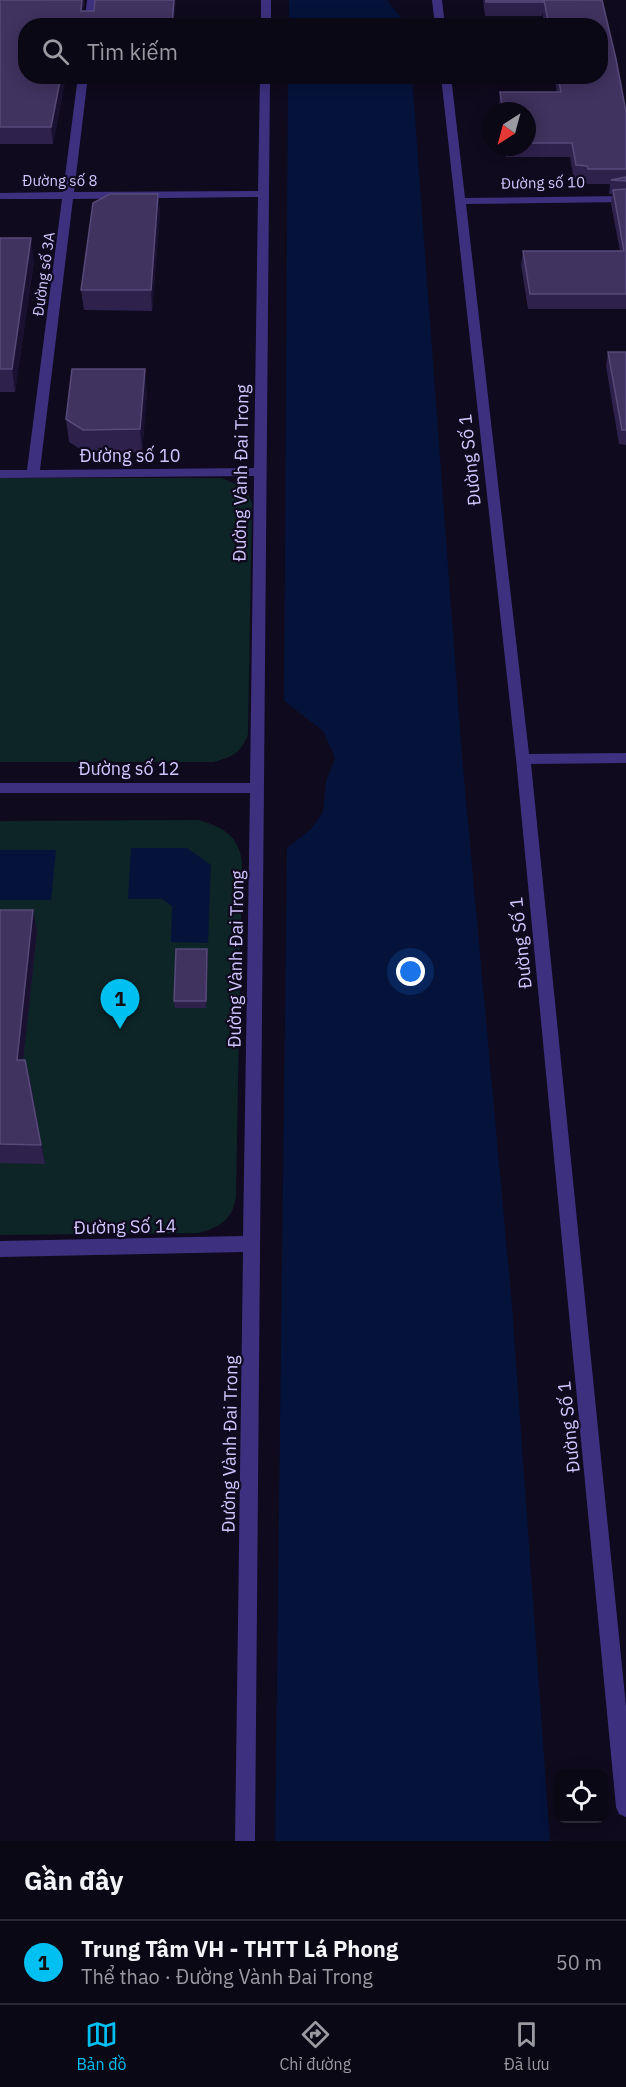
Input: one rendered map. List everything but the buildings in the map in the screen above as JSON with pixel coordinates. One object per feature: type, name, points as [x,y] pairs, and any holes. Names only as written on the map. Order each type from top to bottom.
[{"type":"street","points":[[90,18],[92,0]]},
{"type":"street","points":[[266,0],[266,18]]},
{"type":"street","points":[[438,0],[439,18]]},
{"type":"street","name":"Đường số 3A","points":[[33,474],[70,196],[82,84]]},
{"type":"street","name":"Đường Vành Đai Trong","points":[[245,1841],[265,84]]},
{"type":"street","name":"Đường Số 1","points":[[447,84],[523,759],[626,1807]]},
{"type":"street","name":"Đường số 8","points":[[0,196],[264,194]]},
{"type":"street","name":"Đường số 10","points":[[460,201],[626,199]]},
{"type":"street","name":"Đường số 10","points":[[0,474],[260,472]]},
{"type":"street","points":[[523,759],[626,758]]},
{"type":"street","name":"Đường số 12","points":[[0,788],[257,788]]},
{"type":"street","name":"Đường Số 14","points":[[0,1249],[252,1244]]},
{"type":"green space","points":[[0,478],[222,478],[246,489],[252,503],[248,734],[239,750],[225,759],[213,762],[0,762]]},
{"type":"green space","points":[[198,820],[215,825],[228,834],[237,845],[242,862],[236,1195],[232,1210],[219,1225],[198,1233],[0,1235],[0,821]]},
{"type":"water","points":[[289,0],[387,0],[401,18],[289,18]]},
{"type":"water","points":[[288,84],[413,84],[462,756],[512,1306],[550,1841],[275,1841],[287,848],[311,829],[323,812],[326,781],[335,758],[323,731],[284,701]]},
{"type":"water","points":[[131,848],[187,848],[211,865],[208,943],[171,942],[172,906],[162,899],[128,899]]},
{"type":"water","points":[[0,850],[56,850],[51,900],[0,900]]},
{"type":"place","name":"Trung Tâm VH - THTT Lá Phong","points":[[120,1029]]}]
